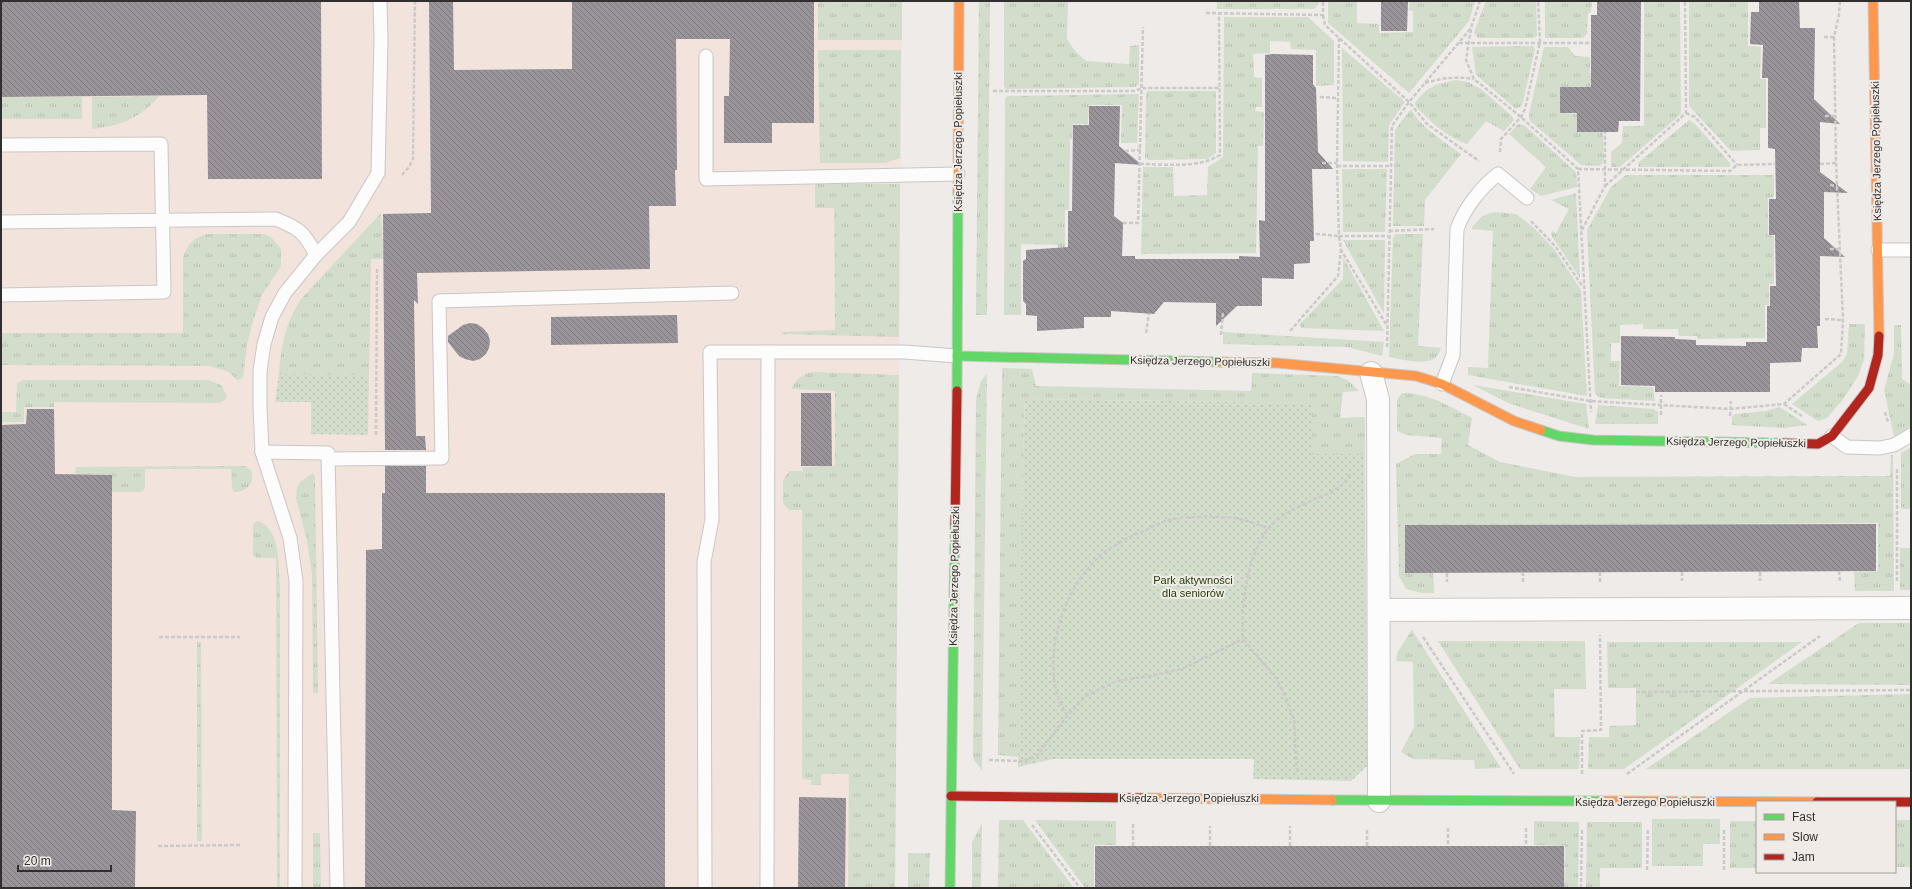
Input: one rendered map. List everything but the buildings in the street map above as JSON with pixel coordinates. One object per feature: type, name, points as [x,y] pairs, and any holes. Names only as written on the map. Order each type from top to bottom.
[{"type":"street","name":"Księdza Jerzego Popiełuszki","points":[[950,888],[957,356],[959,1]]},
{"type":"street","name":"Księdza Jerzego Popiełuszki","points":[[957,356],[1277,363],[1340,368],[1416,376],[1442,384],[1514,421],[1558,436],[1593,440],[1818,444],[1832,436],[1869,388],[1878,355],[1878,250],[1873,1]]},
{"type":"street","points":[[1379,802],[1378,399],[1380,373]]},
{"type":"street","points":[[1379,610],[1911,608]]},
{"type":"street","name":"Księdza Jerzego Popiełuszki","points":[[951,796],[1296,799],[1379,802],[1532,800],[1587,802],[1756,802]]},
{"type":"street","name":"Księdza Jerzego Popiełuszki","points":[[1896,802],[1911,802]]},
{"type":"lane","points":[[295,888],[296,574],[290,538],[262,452],[260,371],[264,344],[272,317],[285,293],[316,255],[349,222],[378,173],[381,39],[380,1]]},
{"type":"lane","points":[[706,56],[706,179],[958,174]]},
{"type":"lane","points":[[1,145],[161,144],[164,292],[1,295]]},
{"type":"lane","points":[[1442,384],[1453,355],[1457,229],[1461,217],[1493,177],[1527,198]]},
{"type":"lane","points":[[1,222],[276,219],[295,227],[307,237],[316,255]]},
{"type":"lane","points":[[1878,250],[1911,250]]},
{"type":"lane","points":[[328,459],[442,458],[439,301],[732,293]]},
{"type":"lane","points":[[704,888],[704,562],[712,519],[710,352],[904,352],[957,356]]},
{"type":"lane","points":[[768,352],[768,888]]},
{"type":"lane","points":[[1832,436],[1847,447],[1880,448],[1894,445],[1911,435]]},
{"type":"lane","points":[[262,452],[328,453],[337,888]]},
{"type":"path","points":[[1322,1],[1325,25],[1409,102],[1427,124],[1481,162],[1493,177]]},
{"type":"path","points":[[1480,1],[1471,28],[1466,60],[1474,79],[1521,117],[1578,169],[1623,171],[1730,171],[1737,165],[1775,164]]},
{"type":"path","points":[[1493,177],[1501,139],[1521,117],[1525,109],[1540,42],[1538,1]]},
{"type":"path","points":[[1581,232],[1605,186],[1686,113],[1685,1]]},
{"type":"path","points":[[1504,386],[1590,401],[1730,409],[1784,404],[1841,354],[1843,320],[1836,163],[1834,36],[1839,15],[1840,1]]},
{"type":"path","points":[[1206,13],[1323,15]]},
{"type":"path","points":[[1140,164],[1199,164],[1210,161],[1220,155],[1219,14]]},
{"type":"path","points":[[1123,223],[1138,222],[1143,27]]},
{"type":"path","points":[[1380,373],[1386,325],[1392,126],[1409,102],[1471,28]]},
{"type":"path","points":[[1824,37],[1834,36]]},
{"type":"path","points":[[1290,331],[1338,276],[1341,250],[1339,236],[1337,164],[1339,38]]},
{"type":"path","points":[[1459,43],[1591,43]]},
{"type":"path","points":[[1424,84],[1443,78],[1458,76],[1474,79]]},
{"type":"path","points":[[993,91],[1135,91],[1142,88],[1220,88]]},
{"type":"path","points":[[1320,97],[1338,98]]},
{"type":"path","points":[[1686,113],[1695,117],[1737,165]]},
{"type":"path","points":[[1825,116],[1836,116]]},
{"type":"path","points":[[1604,132],[1606,170],[1605,186]]},
{"type":"path","points":[[1125,151],[1141,150]]},
{"type":"path","points":[[1322,163],[1391,166]]},
{"type":"path","points":[[1820,164],[1836,163]]},
{"type":"path","points":[[1578,169],[1593,440]]},
{"type":"path","points":[[1830,186],[1837,186]]},
{"type":"path","points":[[1527,198],[1519,212],[1535,225],[1555,246],[1584,288]]},
{"type":"path","points":[[1388,230],[1457,229]]},
{"type":"path","points":[[1316,234],[1339,236],[1388,236]]},
{"type":"path","points":[[1830,249],[1840,249]]},
{"type":"path","points":[[1341,250],[1386,325]]},
{"type":"path","points":[[376,459],[377,268]]},
{"type":"path","points":[[1825,319],[1843,320]]},
{"type":"path","points":[[1874,372],[1897,457],[1897,588]]},
{"type":"path","points":[[1660,405],[1661,395]]},
{"type":"path","points":[[1730,409],[1731,401]]},
{"type":"path","points":[[1296,799],[1294,721],[1276,678],[1243,640],[1242,600],[1258,546],[1269,528],[1292,510],[1339,488],[1346,481],[1356,462],[1378,455]]},
{"type":"path","points":[[1067,716],[1058,696],[1054,670],[1054,645],[1059,623],[1071,594],[1085,571],[1102,554],[1131,535],[1172,519],[1202,517],[1235,518],[1269,528]]},
{"type":"path","points":[[1581,888],[1582,817],[1587,802],[1582,788],[1582,731],[1601,730],[1600,609]]},
{"type":"path","points":[[1626,774],[1836,625],[1841,609]]},
{"type":"path","points":[[159,638],[240,637]]},
{"type":"path","points":[[989,760],[1022,761],[1036,757],[1067,716],[1087,695],[1116,681],[1172,672],[1243,640]]},
{"type":"path","points":[[1193,656],[1196,661]]},
{"type":"path","points":[[1636,692],[1911,690]]},
{"type":"path","points":[[1029,820],[1080,888]]},
{"type":"path","points":[[1133,822],[1133,846]]},
{"type":"path","points":[[1210,823],[1210,846]]},
{"type":"path","points":[[1290,823],[1290,846]]},
{"type":"path","points":[[1367,823],[1367,846]]},
{"type":"path","points":[[1448,824],[1448,846]]},
{"type":"path","points":[[1526,824],[1526,846]]},
{"type":"path","points":[[1647,870],[1648,825]]},
{"type":"path","points":[[1724,825],[1724,870]]},
{"type":"path","points":[[158,846],[240,845]]},
{"type":"shaded area","points":[[1,1],[902,1],[895,888],[1,888]]},
{"type":"green space","points":[[818,1],[902,1],[902,40],[818,40]]},
{"type":"green space","points":[[979,1],[990,1],[987,315],[976,315]]},
{"type":"green space","points":[[1004,1],[1068,1],[1067,39],[1075,51],[1086,61],[1129,64],[1130,46],[1139,45],[1139,84],[1135,87],[1006,89],[1004,86]]},
{"type":"green space","points":[[1217,1],[1319,1],[1319,4],[1314,9],[1217,9]]},
{"type":"green space","points":[[1328,1],[1357,1],[1357,23],[1379,24],[1379,33],[1413,32],[1413,11],[1409,10],[1410,1],[1475,1],[1469,21],[1409,93],[1328,23]]},
{"type":"green space","points":[[1486,1],[1536,1],[1537,36],[1534,38],[1477,38],[1474,32]]},
{"type":"green space","points":[[1545,1],[1592,1],[1591,12],[1588,13],[1587,34],[1583,38],[1545,38]]},
{"type":"green space","points":[[1644,1],[1680,1],[1681,114],[1620,167],[1611,167],[1611,152],[1622,143],[1623,126],[1644,126]]},
{"type":"green space","points":[[1689,1],[1748,1],[1748,46],[1761,47],[1760,79],[1766,79],[1766,128],[1760,128],[1760,150],[1731,151],[1689,106]]},
{"type":"green space","points":[[1224,17],[1308,17],[1334,41],[1334,85],[1316,86],[1316,50],[1291,49],[1290,42],[1270,41],[1270,53],[1253,54],[1254,77],[1262,78],[1262,107],[1256,107],[1255,111],[1264,112],[1263,146],[1258,146],[1256,253],[1141,254],[1143,167],[1173,167],[1174,196],[1207,195],[1208,167],[1223,157]]},
{"type":"green space","points":[[1533,46],[1535,49],[1522,106],[1516,109],[1476,75],[1472,47]]},
{"type":"green space","points":[[1544,47],[1568,47],[1575,56],[1590,57],[1590,75],[1596,75],[1596,87],[1560,87],[1560,113],[1577,114],[1577,132],[1603,132],[1604,161],[1600,166],[1581,165],[1530,121],[1529,114]]},
{"type":"green space","points":[[1342,48],[1405,102],[1389,125],[1388,162],[1343,161]]},
{"type":"green space","points":[[818,50],[901,50],[900,158],[885,163],[820,163]]},
{"type":"green space","points":[[1456,80],[1468,82],[1481,89],[1512,116],[1514,120],[1504,131],[1486,121],[1467,144],[1446,134],[1416,107],[1415,103],[1428,89]]},
{"type":"green space","points":[[1148,91],[1216,91],[1216,153],[1207,159],[1149,160],[1145,158],[1146,93]]},
{"type":"green space","points":[[1139,94],[1137,143],[1121,143],[1122,105],[1089,105],[1088,124],[1073,124],[1072,139],[1070,139],[1069,210],[1065,210],[1065,254],[1058,254],[1058,245],[1021,244],[1021,315],[1004,315],[1005,98],[1008,96]]},
{"type":"green space","points":[[159,96],[145,110],[129,120],[112,126],[92,129],[92,97]]},
{"type":"green space","points":[[1,97],[82,97],[82,119],[1,119]]},
{"type":"green space","points":[[1411,109],[1415,116],[1427,128],[1461,154],[1425,200],[1424,226],[1393,226],[1395,130]]},
{"type":"green space","points":[[1689,120],[1695,124],[1730,163],[1730,167],[1639,167],[1638,163]]},
{"type":"green space","points":[[1518,124],[1524,125],[1576,172],[1577,187],[1541,196],[1530,189],[1546,167],[1509,134]]},
{"type":"green space","points":[[1342,169],[1387,169],[1385,232],[1343,232]]},
{"type":"green space","points":[[1626,175],[1774,175],[1774,197],[1768,198],[1768,235],[1774,236],[1774,284],[1769,284],[1769,305],[1765,305],[1765,338],[1697,339],[1697,336],[1679,336],[1678,329],[1643,329],[1643,324],[1620,325],[1620,343],[1611,343],[1611,361],[1620,361],[1619,386],[1653,387],[1655,401],[1601,398],[1595,394],[1587,230],[1611,187]]},
{"type":"green space","points":[[815,184],[900,184],[899,337],[782,334],[782,332],[835,330],[834,208],[815,208]]},
{"type":"green space","points":[[1576,193],[1580,278],[1551,235],[1552,231],[1556,233],[1569,209],[1551,200]]},
{"type":"green space","points":[[1497,212],[1516,214],[1533,227],[1554,249],[1581,290],[1587,396],[1468,375],[1468,367],[1488,368],[1493,231],[1471,229],[1482,217]]},
{"type":"green space","points":[[381,213],[384,259],[371,259],[369,375],[279,374],[285,335],[291,317],[301,299]]},
{"type":"green space","points":[[207,234],[264,234],[271,237],[281,249],[281,266],[262,295],[253,321],[247,345],[243,378],[237,380],[229,372],[210,366],[1,365],[1,333],[183,333],[184,253],[195,239]]},
{"type":"green space","points":[[1396,234],[1423,234],[1418,346],[1441,348],[1437,356],[1428,361],[1421,362],[1389,357],[1393,237]]},
{"type":"green space","points":[[1343,240],[1385,240],[1384,314]]},
{"type":"green space","points":[[1343,257],[1384,331],[1301,328],[1300,324],[1343,279]]},
{"type":"green space","points":[[1849,324],[1865,324],[1864,360],[1858,376],[1844,398],[1827,418],[1818,421],[1792,404],[1842,362],[1847,354]]},
{"type":"green space","points":[[1894,325],[1901,325],[1902,379],[1911,385],[1911,426],[1894,436],[1884,390],[1894,354]]},
{"type":"green space","points":[[1223,332],[1384,342],[1382,356],[1347,347],[1223,344]]},
{"type":"green space","points":[[1002,368],[1032,369],[1036,386],[1251,391],[1252,373],[1338,376],[1349,381],[1359,391],[1343,392],[1340,418],[1365,417],[1365,454],[1310,454],[1312,403],[1025,399],[1019,757],[998,755]]},
{"type":"green space","points":[[815,372],[899,375],[895,888],[848,888],[849,774],[821,774],[821,785],[811,785],[811,780],[802,779],[802,510],[789,510],[783,503],[783,480],[789,471],[803,471],[802,467],[835,466],[835,391],[791,389],[801,377]]},
{"type":"green space","points":[[279,374],[369,375],[368,435],[311,434],[311,402],[275,402]]},
{"type":"green space","points":[[987,374],[982,770],[974,760],[973,755],[976,399],[981,381]]},
{"type":"green space","points":[[23,380],[208,380],[221,385],[227,396],[225,400],[219,403],[54,402],[54,407],[24,407],[24,422],[1,422],[1,412],[16,412],[17,383]]},
{"type":"green space","points":[[1473,385],[1586,404],[1589,429],[1508,403]]},
{"type":"green space","points":[[1402,393],[1430,398],[1472,418],[1468,445],[1500,462],[1575,477],[1890,476],[1891,455],[1893,455],[1894,591],[1855,591],[1854,572],[1878,571],[1878,523],[1405,525],[1405,573],[1433,573],[1434,593],[1422,593],[1406,589],[1399,576],[1396,464],[1415,454],[1441,454],[1442,438],[1407,435],[1397,431],[1397,400]]},
{"type":"green space","name":"Park aktywności dla seniorów","points":[[1025,399],[1312,403],[1311,454],[1365,454],[1367,766],[1351,781],[1253,779],[1254,759],[1053,759],[1018,767]]},
{"type":"green space","points":[[1598,405],[1654,409],[1658,412],[1658,424],[1595,424]]},
{"type":"green space","points":[[1780,407],[1807,425],[1783,428],[1732,425],[1732,416],[1735,414],[1766,411]]},
{"type":"green space","points":[[1911,447],[1911,509],[1901,509],[1901,453]]},
{"type":"green space","points":[[245,466],[251,470],[252,479],[247,488],[239,492],[234,492],[232,489],[231,469],[145,469],[145,488],[142,492],[112,492],[112,475],[75,474],[76,467]]},
{"type":"green space","points":[[313,473],[315,477],[318,693],[313,693],[312,574],[307,541],[296,498],[297,487],[300,482]]},
{"type":"green space","points":[[258,521],[265,525],[275,539],[280,584],[280,888],[277,888],[276,558],[257,558],[253,554],[253,526],[254,523]]},
{"type":"green space","points":[[1900,548],[1911,548],[1911,590],[1900,590]]},
{"type":"green space","points":[[1859,623],[1911,623],[1911,685],[1768,684]]},
{"type":"green space","points":[[1412,630],[1501,768],[1475,769],[1474,760],[1413,759],[1401,752],[1414,727],[1413,662],[1396,661],[1398,651]]},
{"type":"green space","points":[[1438,641],[1585,641],[1586,689],[1554,689],[1555,737],[1580,737],[1579,769],[1520,769]]},
{"type":"green space","points":[[197,642],[201,642],[202,841],[197,841]]},
{"type":"green space","points":[[1607,642],[1802,642],[1624,769],[1588,769],[1589,737],[1609,737],[1609,726],[1636,725],[1636,688],[1608,688]]},
{"type":"green space","points":[[1911,694],[1911,769],[1646,769],[1750,698]]},
{"type":"green space","points":[[1652,819],[1720,819],[1720,844],[1703,844],[1703,866],[1652,866]]},
{"type":"green space","points":[[999,820],[1023,820],[1074,888],[998,888]]},
{"type":"green space","points":[[1035,820],[1116,821],[1116,845],[1094,845],[1094,888],[1085,888]]},
{"type":"green space","points":[[1896,820],[1911,820],[1911,867],[1896,867]]},
{"type":"green space","points":[[1534,821],[1579,822],[1578,888],[1564,888],[1565,846],[1534,845]]},
{"type":"green space","points":[[1730,821],[1756,821],[1756,868],[1730,868]]},
{"type":"green space","points":[[1587,822],[1642,822],[1642,868],[1600,868],[1600,888],[1586,888]]},
{"type":"green space","points":[[982,823],[981,888],[972,888],[972,843]]},
{"type":"green space","points":[[313,833],[320,833],[321,888],[313,888]]},
{"type":"green space","points":[[908,853],[930,853],[929,888],[908,888]]},
{"type":"traffic: fast","points":[[957,391],[958,192]]},
{"type":"traffic: fast","points":[[957,356],[1221,362]]},
{"type":"traffic: fast","points":[[1541,430],[1559,436],[1593,440],[1780,443]]},
{"type":"traffic: fast","points":[[950,888],[955,524]]},
{"type":"traffic: fast","points":[[1332,800],[1601,801]]},
{"type":"traffic: slow","points":[[958,192],[959,1]]},
{"type":"traffic: slow","points":[[1873,1],[1879,336]]},
{"type":"traffic: slow","points":[[1221,362],[1277,363],[1416,376],[1442,384],[1514,421],[1541,430]]},
{"type":"traffic: slow","points":[[1145,798],[1332,800]]},
{"type":"traffic: slow","points":[[1601,801],[1756,802]]},
{"type":"traffic: jam","points":[[1780,443],[1818,444],[1832,436],[1869,388],[1878,355],[1879,336]]},
{"type":"traffic: jam","points":[[955,524],[957,391]]},
{"type":"traffic: jam","points":[[951,796],[1145,798]]},
{"type":"traffic: jam","points":[[1896,802],[1911,802]]}]
